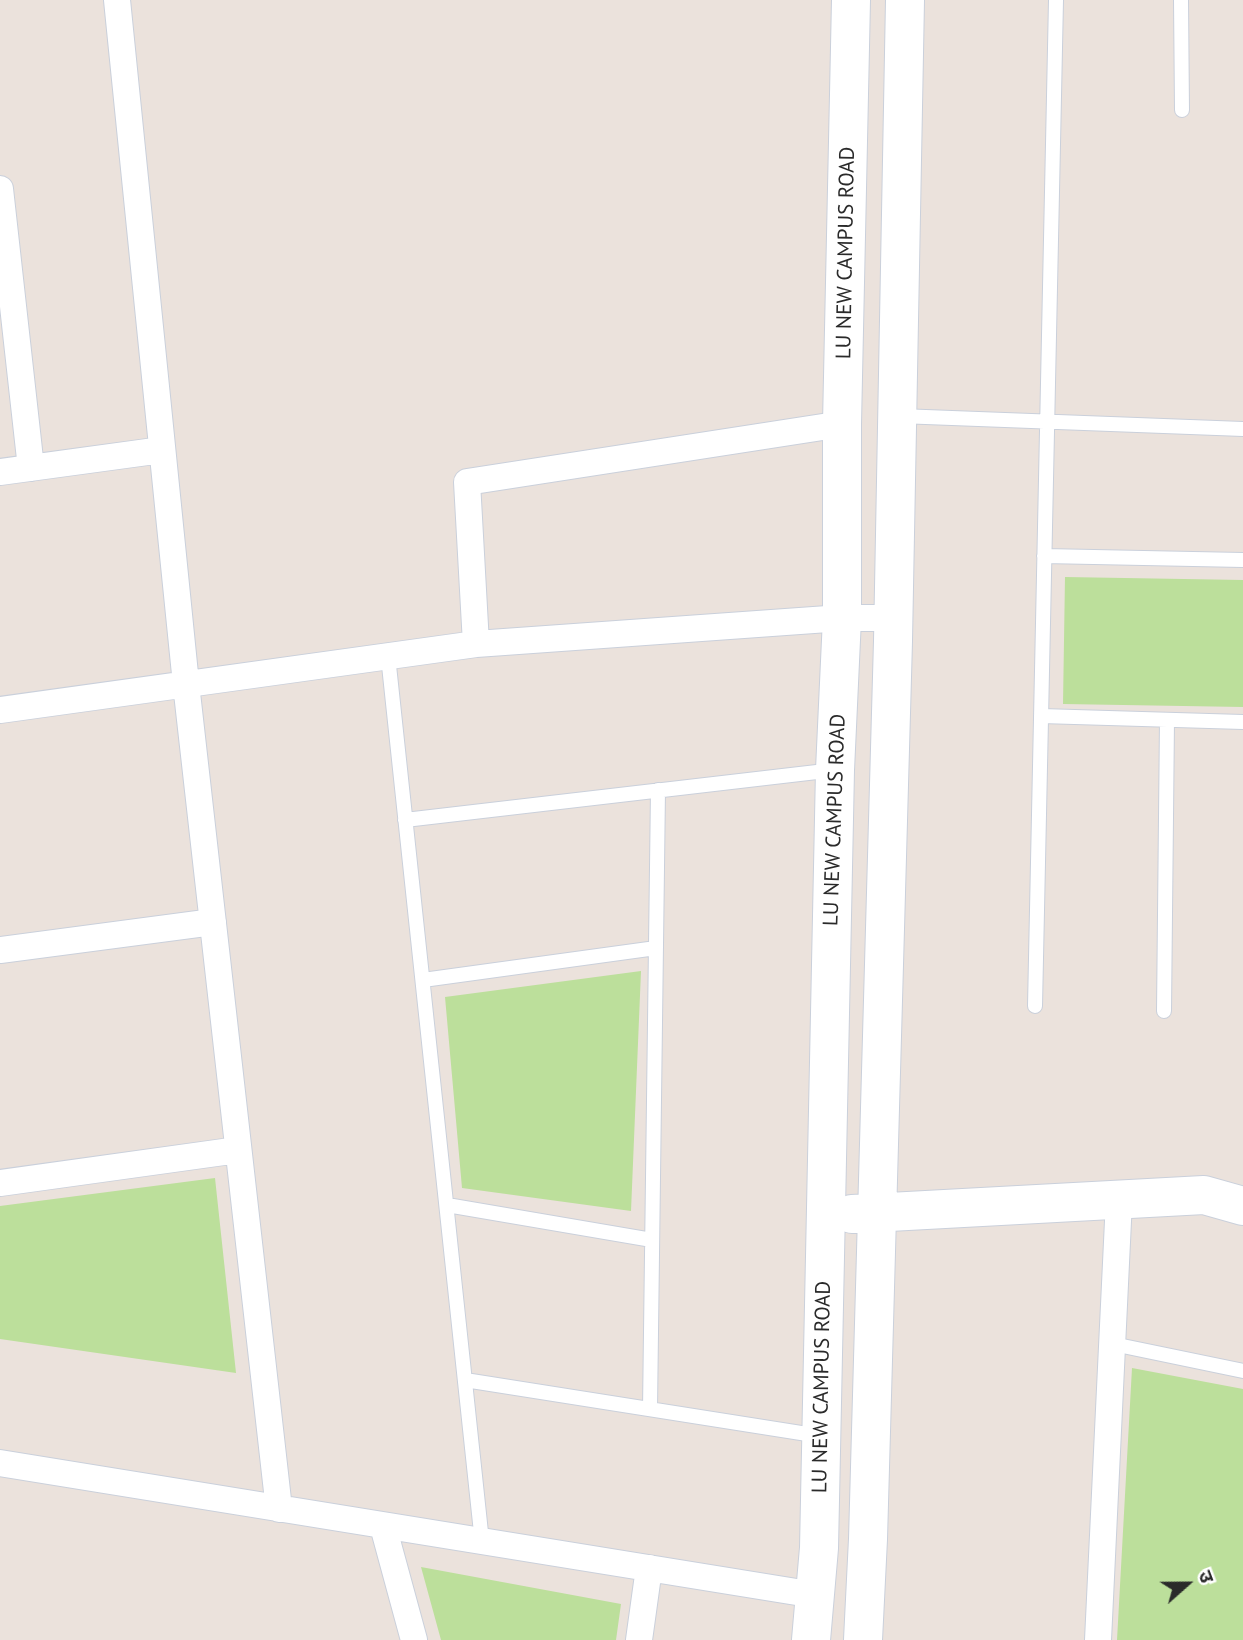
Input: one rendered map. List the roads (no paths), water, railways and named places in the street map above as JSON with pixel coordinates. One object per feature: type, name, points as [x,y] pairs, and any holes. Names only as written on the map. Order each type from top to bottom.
[{"type":"street","points":[[117,0],[186,684],[279,1509]]},
{"type":"street","name":"LU NEW CAMPUS ROAD","points":[[811,1640],[819,1548],[835,770],[842,618],[842,424],[851,0]]},
{"type":"street","points":[[863,1640],[893,618],[905,0]]},
{"type":"street","points":[[0,190],[31,468]]},
{"type":"street","points":[[476,643],[467,482],[842,424]]},
{"type":"street","points":[[0,472],[162,450]]},
{"type":"street","points":[[0,710],[476,643],[842,618],[893,618]]},
{"type":"street","points":[[0,950],[213,922]]},
{"type":"street","points":[[0,1183],[238,1150]]},
{"type":"street","points":[[826,1216],[1204,1195],[1243,1206]]},
{"type":"street","points":[[1098,1640],[1119,1199]]},
{"type":"street","points":[[0,1463],[815,1595]]},
{"type":"street","points":[[383,1526],[414,1640]]},
{"type":"street","points":[[639,1640],[649,1568]]},
{"type":"lane","points":[[1035,1006],[1056,0]]},
{"type":"lane","points":[[1181,0],[1182,110]]},
{"type":"lane","points":[[897,416],[1243,429]]},
{"type":"lane","points":[[1044,555],[1243,560]]},
{"type":"lane","points":[[388,656],[482,1542]]},
{"type":"lane","points":[[1041,716],[1243,722]]},
{"type":"lane","points":[[1164,1012],[1167,720]]},
{"type":"lane","points":[[405,820],[835,770]]},
{"type":"lane","points":[[650,1409],[658,790]]},
{"type":"lane","points":[[423,980],[656,948]]},
{"type":"lane","points":[[447,1205],[652,1240]]},
{"type":"lane","points":[[1113,1344],[1243,1371]]},
{"type":"lane","points":[[465,1380],[821,1436]]}]
